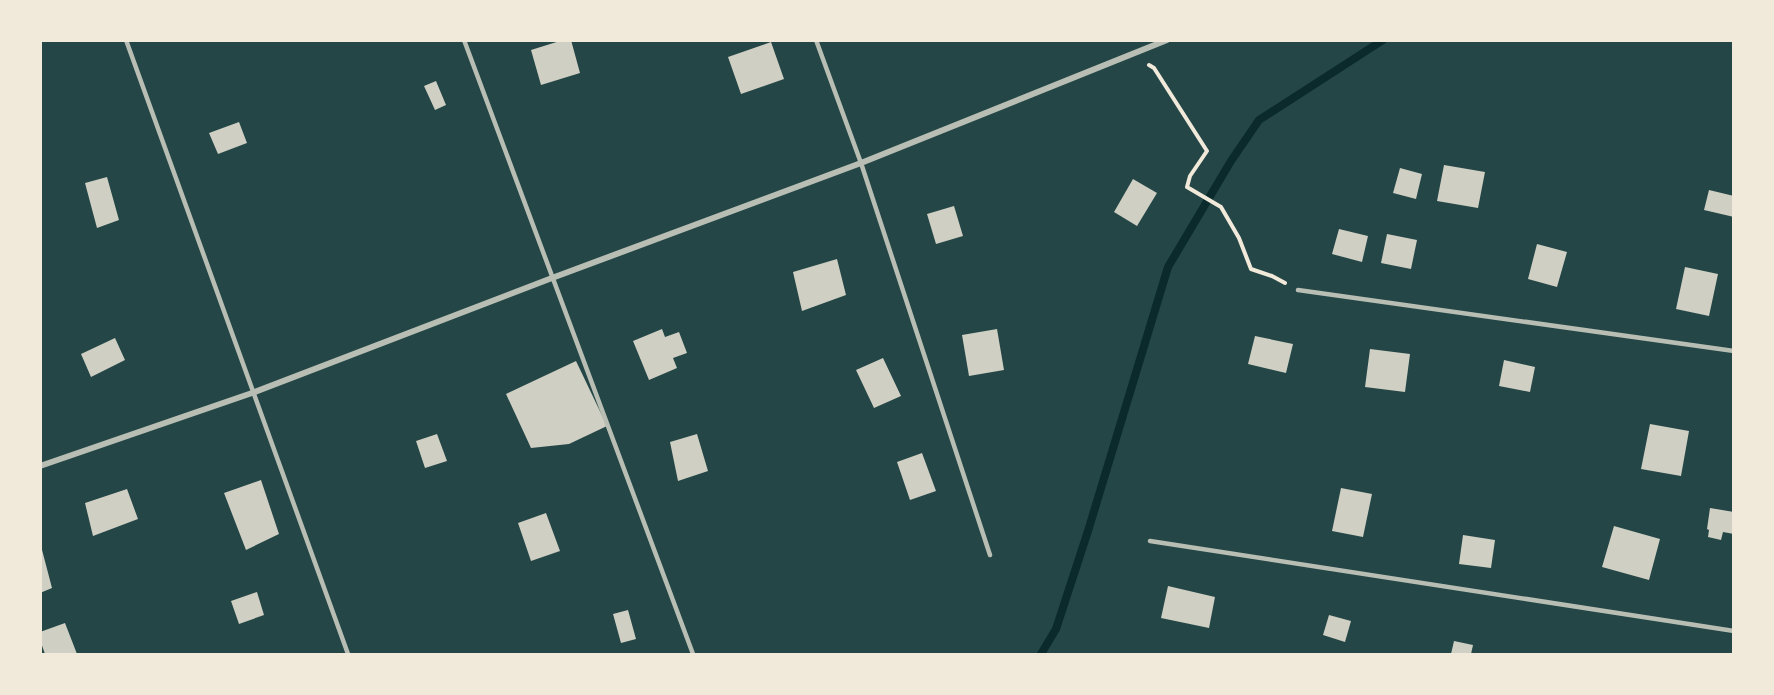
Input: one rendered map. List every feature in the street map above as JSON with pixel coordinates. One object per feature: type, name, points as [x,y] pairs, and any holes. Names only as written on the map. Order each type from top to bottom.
[{"type":"street","points":[[40,466],[252,393],[861,163],[1166,41]]},
{"type":"lane","points":[[126,40],[348,654]]},
{"type":"lane","points":[[464,40],[693,654]]},
{"type":"lane","points":[[816,40],[861,163],[990,555]]},
{"type":"lane","points":[[1298,290],[1734,351]]},
{"type":"lane","points":[[1150,541],[1734,631]]},
{"type":"path","points":[[1133,54],[1154,68],[1207,151],[1190,176],[1187,187],[1221,207],[1239,238],[1251,269],[1272,276],[1298,290]]},
{"type":"shaded area","points":[[40,41],[1733,41],[1733,654],[41,654]]},
{"type":"building","points":[[563,40],[571,40],[580,73],[541,85],[531,50]]},
{"type":"building","points":[[771,42],[784,79],[741,94],[728,57]]},
{"type":"building","points":[[436,81],[446,105],[435,110],[424,86]]},
{"type":"building","points":[[239,122],[247,143],[218,154],[209,133]]},
{"type":"building","points":[[1444,165],[1485,172],[1478,208],[1437,201]]},
{"type":"building","points":[[1400,168],[1422,174],[1416,199],[1393,193]]},
{"type":"building","points":[[107,177],[119,220],[97,228],[85,183]]},
{"type":"building","points":[[1133,179],[1157,193],[1137,226],[1114,212]]},
{"type":"building","points":[[1709,190],[1734,196],[1734,217],[1704,210]]},
{"type":"building","points":[[954,206],[963,236],[936,244],[927,214]]},
{"type":"building","points":[[1339,229],[1368,236],[1362,262],[1332,254]]},
{"type":"building","points":[[1387,234],[1417,240],[1411,269],[1381,263]]},
{"type":"building","points":[[1537,244],[1567,252],[1557,287],[1528,279]]},
{"type":"building","points":[[837,259],[846,295],[802,311],[793,272]]},
{"type":"building","points":[[1685,267],[1718,274],[1709,316],[1676,309]]},
{"type":"building","points":[[662,329],[665,337],[679,332],[687,353],[673,358],[677,368],[649,380],[633,341]]},
{"type":"building","points":[[997,329],[1004,370],[969,376],[962,335]]},
{"type":"building","points":[[1255,336],[1293,344],[1286,373],[1248,364]]},
{"type":"building","points":[[115,338],[125,360],[91,377],[81,354]]},
{"type":"building","points":[[1370,349],[1410,354],[1405,392],[1365,387]]},
{"type":"building","points":[[883,358],[901,396],[874,408],[856,370]]},
{"type":"building","points":[[1504,360],[1535,367],[1530,392],[1499,386]]},
{"type":"building","points":[[576,361],[607,426],[569,444],[531,448],[506,394]]},
{"type":"building","points":[[1650,424],[1689,431],[1681,476],[1641,469]]},
{"type":"building","points":[[437,434],[447,461],[425,468],[416,441]]},
{"type":"building","points":[[697,434],[708,471],[678,481],[670,442]]},
{"type":"building","points":[[922,453],[936,491],[910,500],[897,462]]},
{"type":"building","points":[[261,480],[279,534],[246,550],[224,493]]},
{"type":"building","points":[[1341,488],[1372,494],[1363,537],[1332,531]]},
{"type":"building","points":[[127,489],[138,519],[93,536],[85,503]]},
{"type":"building","points":[[1710,508],[1734,512],[1734,534],[1723,532],[1721,540],[1708,537]]},
{"type":"building","points":[[546,513],[560,551],[531,561],[518,523]]},
{"type":"building","points":[[1614,526],[1660,539],[1649,580],[1602,567]]},
{"type":"building","points":[[1463,535],[1495,540],[1491,568],[1459,564]]},
{"type":"building","points":[[40,547],[52,588],[40,593]]},
{"type":"building","points":[[1168,586],[1215,597],[1209,628],[1161,618]]},
{"type":"building","points":[[257,592],[264,615],[239,624],[231,601]]},
{"type":"building","points":[[628,610],[636,639],[621,643],[613,614]]},
{"type":"building","points":[[1329,615],[1351,621],[1345,642],[1323,635]]},
{"type":"building","points":[[65,623],[77,654],[45,654],[40,632]]},
{"type":"building","points":[[1454,641],[1473,645],[1471,654],[1451,654]]},
{"type":"waterway","points":[[1041,654],[1056,629],[1168,267],[1231,161],[1259,120],[1383,40]]}]
